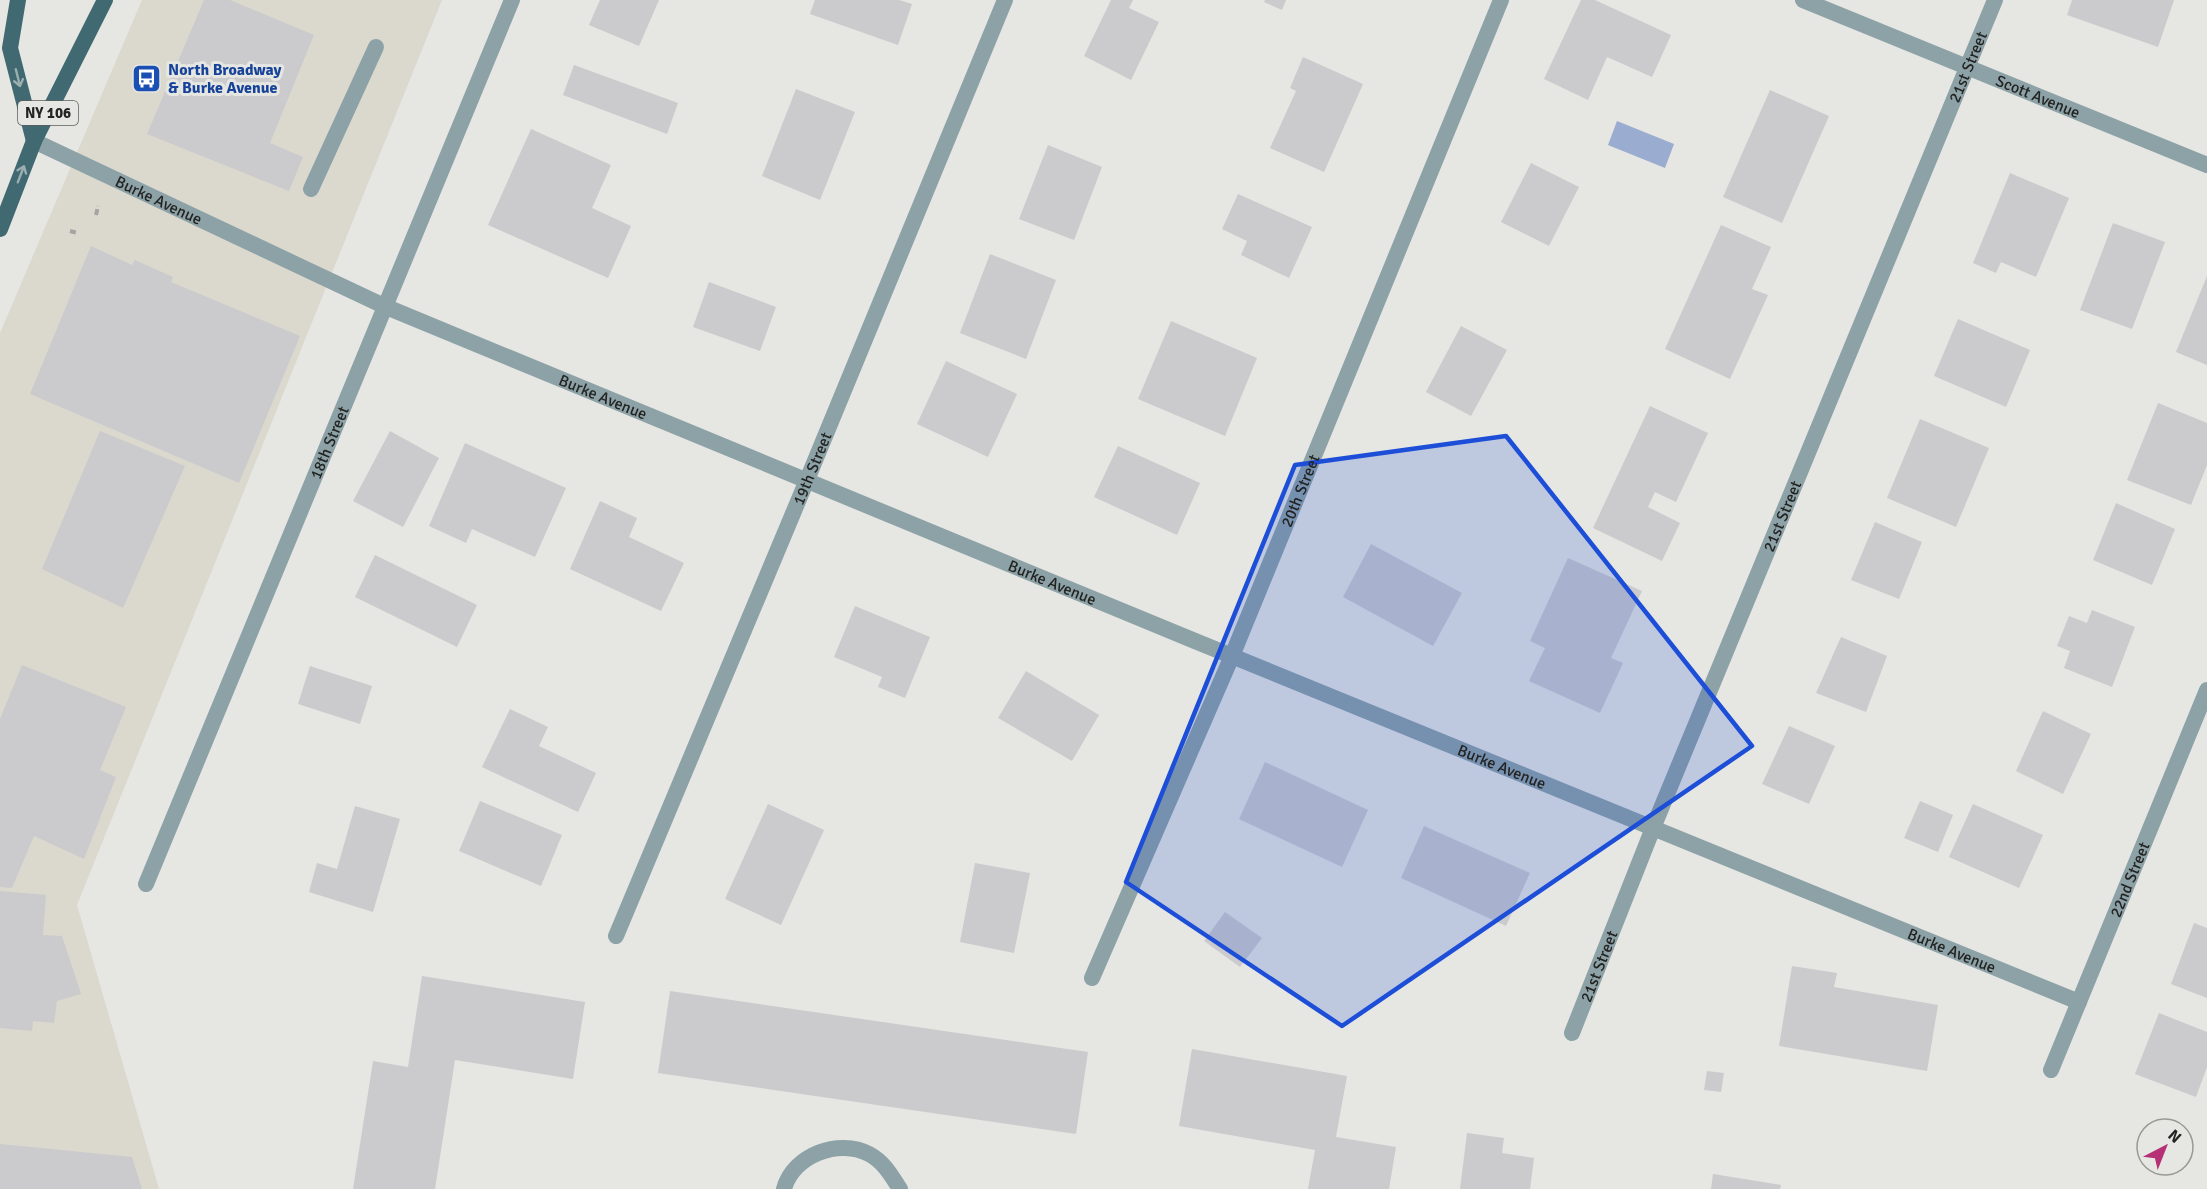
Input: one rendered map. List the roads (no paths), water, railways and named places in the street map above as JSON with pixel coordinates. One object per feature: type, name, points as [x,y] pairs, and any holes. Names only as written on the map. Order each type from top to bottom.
[{"type":"main road","points":[[18,0],[10,48],[34,141]]},
{"type":"main road","name":"NY 106","points":[[0,229],[34,141],[105,0]]},
{"type":"street","name":"18th Street","points":[[146,884],[512,0]]},
{"type":"street","name":"19th Street","points":[[616,936],[1005,0]]},
{"type":"street","name":"20th Street","points":[[1092,978],[1232,656],[1501,0]]},
{"type":"street","name":"Scott Avenue","points":[[1803,0],[2207,165]]},
{"type":"street","name":"21st Street","points":[[1572,1033],[1653,828],[1995,0]]},
{"type":"street","points":[[311,189],[376,47]]},
{"type":"street","name":"Burke Avenue","points":[[34,141],[384,306],[2079,1002]]},
{"type":"street","name":"22nd Street","points":[[2050,1070],[2207,690]]},
{"type":"street","points":[[784,1189],[786,1181],[801,1163],[821,1151],[846,1148],[868,1154],[888,1168],[900,1189]]},
{"type":"water","points":[[1617,121],[1674,144],[1665,168],[1608,145]]},
{"type":"place","name":"North Broadway & Burke Avenue","points":[[147,78]]}]
